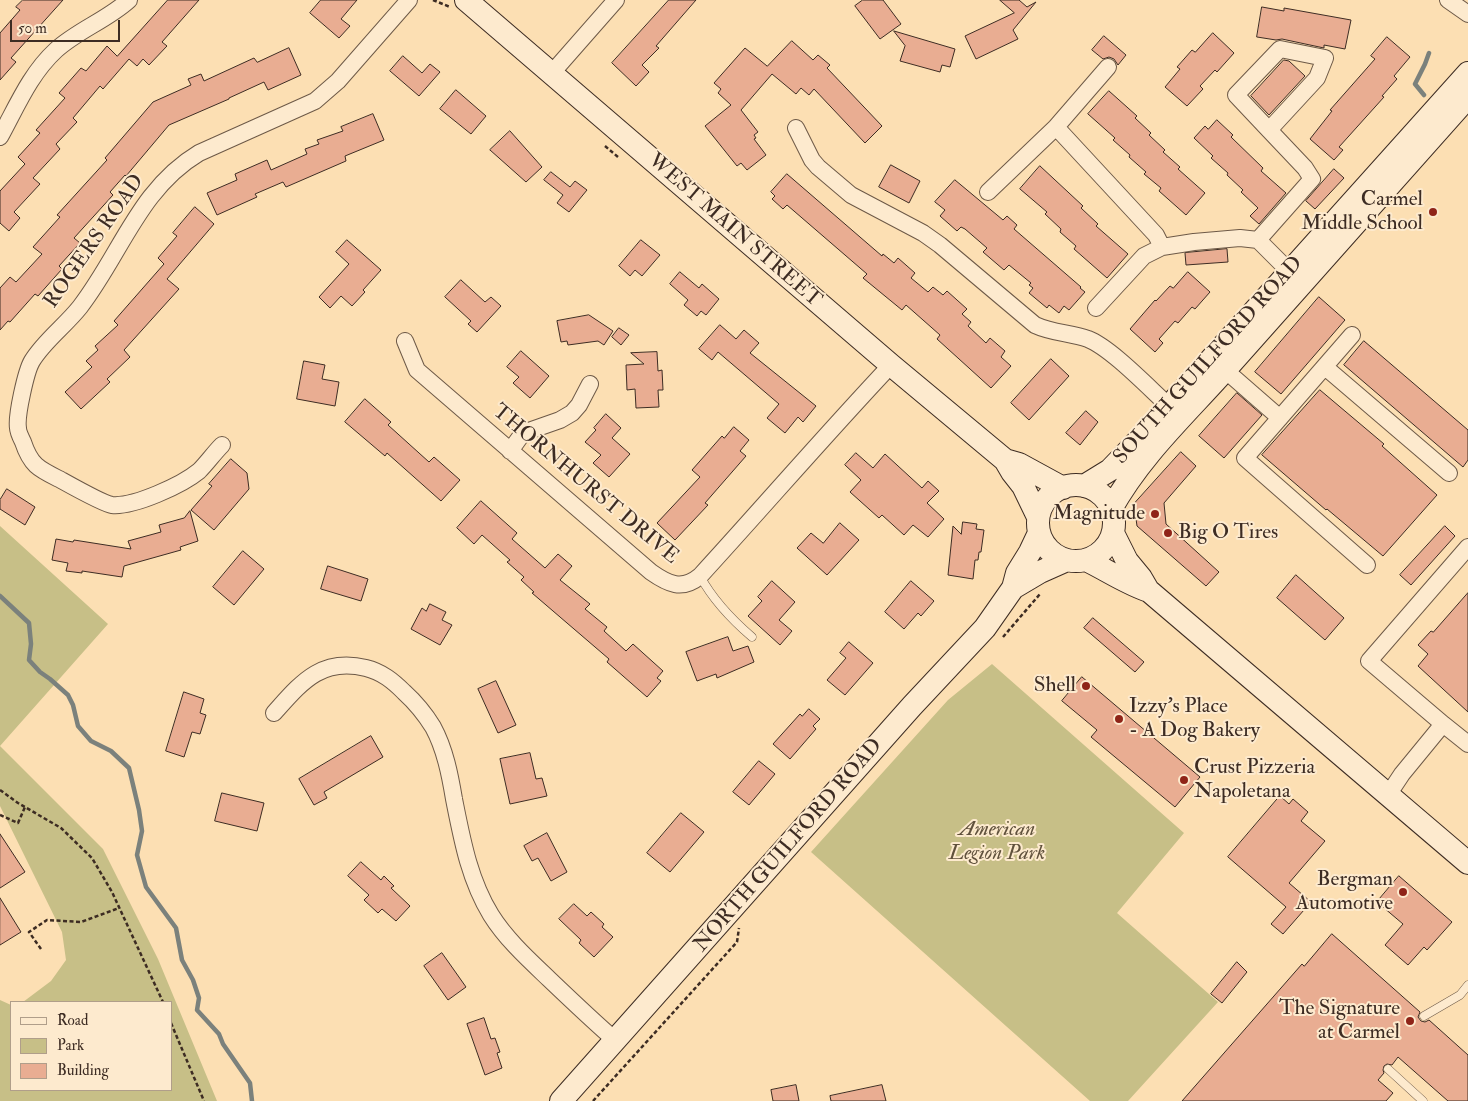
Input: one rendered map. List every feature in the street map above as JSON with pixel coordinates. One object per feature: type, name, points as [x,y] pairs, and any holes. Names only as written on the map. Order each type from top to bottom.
[{"type":"main road","name":"WEST MAIN STREET","points":[[460,4],[551,74],[1005,460],[1023,486],[1039,525]]},
{"type":"main road","name":"SOUTH GUILFORD ROAD","points":[[1073,487],[1110,470],[1175,412],[1296,277],[1468,73]]},
{"type":"main road","name":"SOUTH GUILFORD ROAD","points":[[1296,277],[1468,97]]},
{"type":"main road","name":"SOUTH GUILFORD ROAD","points":[[1111,509],[1119,494],[1175,412]]},
{"type":"main road","name":"WEST MAIN STREET","points":[[1005,460],[1073,487]]},
{"type":"main road","points":[[1076,560],[1103,550],[1113,533],[1114,521],[1111,509],[1105,499],[1096,491],[1073,487],[1046,499],[1041,508],[1039,525],[1043,542],[1057,556],[1076,560],[1111,572],[1134,586],[1149,591]]},
{"type":"main road","name":"NORTH GUILFORD ROAD","points":[[561,1101],[912,706],[985,628],[1013,588],[1017,573],[1030,552],[1039,525]]},
{"type":"main road","points":[[1113,533],[1127,560],[1149,591],[1468,863]]},
{"type":"main road","name":"NORTH GUILFORD ROAD","points":[[1013,588],[1040,572],[1076,560]]},
{"type":"street","points":[[0,137],[22,95],[41,66],[64,44],[104,19],[129,0]]},
{"type":"street","name":"ROGERS ROAD","points":[[222,445],[198,471],[172,487],[136,502],[111,505],[42,471],[28,458],[18,427],[24,386],[32,362],[43,346],[80,307],[106,269],[144,206],[168,176],[185,161],[199,153],[315,101],[338,81],[409,0]]},
{"type":"street","points":[[551,74],[616,0]]},
{"type":"street","points":[[1448,0],[1468,14]]},
{"type":"street","points":[[1258,240],[1312,179],[1306,168],[1269,130],[1236,95],[1280,49],[1325,58],[1317,78],[1269,130]]},
{"type":"street","points":[[988,192],[1056,127],[1108,67]]},
{"type":"street","points":[[1056,127],[1156,234],[1162,247]]},
{"type":"street","points":[[796,128],[812,160],[851,195],[923,233],[940,245],[1035,325],[1045,330],[1089,339],[1104,348],[1175,412]]},
{"type":"street","points":[[1096,308],[1144,256],[1162,247],[1194,242],[1240,238],[1258,240],[1296,277]]},
{"type":"street","points":[[1352,335],[1245,458],[1367,565]]},
{"type":"street","name":"THORNHURST DRIVE","points":[[405,341],[417,370],[660,578],[669,583],[682,584],[692,583],[700,576],[891,365]]},
{"type":"street","points":[[1219,364],[1280,418]]},
{"type":"street","points":[[1326,367],[1449,473]]},
{"type":"street","points":[[510,450],[523,433],[560,420],[572,413],[579,405],[590,384]]},
{"type":"street","points":[[1468,547],[1368,661],[1468,744]]},
{"type":"street","points":[[274,713],[300,684],[311,676],[327,669],[342,666],[358,666],[376,670],[394,682],[425,715],[441,746],[448,766],[468,864],[491,916],[524,955],[616,1041]]},
{"type":"street","points":[[1388,795],[1402,774],[1443,724]]},
{"type":"lane","points":[[700,576],[709,593],[720,606],[752,637]]},
{"type":"lane","points":[[1424,1016],[1460,994],[1468,985]]},
{"type":"lane","points":[[1388,1069],[1423,1101]]},
{"type":"path","points":[[433,0],[460,4]]},
{"type":"path","points":[[605,146],[625,162]]},
{"type":"path","points":[[1000,641],[1041,593]]},
{"type":"path","points":[[0,790],[61,828],[92,858],[119,908],[162,1001]]},
{"type":"path","points":[[0,815],[18,823],[25,807]]},
{"type":"path","points":[[41,949],[29,932],[47,920],[81,922],[119,908]]},
{"type":"path","points":[[593,1101],[737,942],[740,927]]},
{"type":"path","points":[[172,1025],[204,1101]]},
{"type":"green space","points":[[0,526],[108,624],[0,746]]},
{"type":"green space","name":"American Legion Park","points":[[992,664],[1184,833],[1117,913],[1218,1002],[1128,1101],[1090,1101],[811,852],[948,700]]},
{"type":"green space","points":[[0,746],[103,849],[158,959],[217,1101],[0,1101],[0,1000],[10,1005],[10,1091],[172,1091],[172,1001],[24,1001],[51,981],[66,960],[62,932],[0,806]]},
{"type":"building","points":[[23,0],[63,0],[11,58],[16,62],[0,80],[0,33],[20,10],[16,7]]},
{"type":"building","points":[[168,0],[199,0],[162,42],[167,46],[149,65],[143,59],[137,66],[129,59],[103,89],[100,86],[73,118],[77,122],[56,144],[60,149],[33,178],[40,184],[14,212],[20,218],[9,231],[0,223],[0,191],[25,164],[18,157],[40,133],[36,130],[65,98],[59,93],[81,68],[86,71],[107,46],[117,56]]},
{"type":"building","points":[[321,0],[357,0],[341,19],[350,26],[339,38],[310,13]]},
{"type":"building","points":[[669,0],[696,0],[656,46],[659,48],[642,65],[649,72],[636,86],[612,63]]},
{"type":"building","points":[[863,0],[883,0],[901,24],[880,39],[855,6]]},
{"type":"building","points":[[1000,0],[1019,0],[1027,7],[1036,2],[1013,30],[1018,39],[976,59],[965,36],[1014,13]]},
{"type":"building","points":[[1262,7],[1284,11],[1284,8],[1351,20],[1345,49],[1324,45],[1324,48],[1282,39],[1257,37]]},
{"type":"building","points":[[894,31],[955,49],[950,67],[942,65],[940,72],[900,61],[905,46]]},
{"type":"building","points":[[1213,33],[1234,53],[1217,72],[1215,70],[1200,86],[1203,89],[1187,106],[1165,87],[1180,69],[1177,67],[1192,50],[1195,52]]},
{"type":"building","points":[[1104,36],[1126,55],[1118,65],[1114,59],[1109,57],[1103,59],[1092,50]]},
{"type":"building","points":[[1387,37],[1410,57],[1394,76],[1397,79],[1382,96],[1384,97],[1339,147],[1343,150],[1334,160],[1310,139],[1332,111],[1330,110],[1375,59],[1371,56]]},
{"type":"building","points":[[792,41],[813,60],[818,55],[830,65],[827,68],[882,126],[865,143],[814,89],[809,95],[801,88],[796,94],[772,74],[741,110],[758,132],[754,135],[756,138],[754,139],[766,155],[747,170],[741,163],[737,166],[705,126],[731,105],[718,93],[721,89],[714,83],[745,48],[767,66]]},
{"type":"building","points":[[289,48],[301,75],[268,90],[264,82],[169,125],[110,192],[113,195],[74,238],[80,243],[59,266],[62,269],[38,296],[35,294],[10,322],[8,321],[0,330],[0,288],[10,277],[16,282],[42,254],[33,247],[60,217],[57,215],[107,160],[105,158],[153,102],[191,85],[188,79],[201,74],[204,81],[254,58],[257,62]]},
{"type":"building","points":[[403,56],[422,73],[430,64],[440,72],[419,96],[390,71]]},
{"type":"building","points":[[1284,60],[1289,61],[1305,76],[1269,115],[1251,96]]},
{"type":"building","points":[[456,90],[486,116],[471,134],[440,109]]},
{"type":"building","points":[[1109,91],[1137,116],[1135,118],[1151,133],[1149,135],[1165,150],[1163,152],[1180,167],[1178,169],[1205,193],[1186,215],[1159,191],[1161,188],[1144,174],[1146,172],[1113,140],[1115,138],[1088,114]]},
{"type":"building","points":[[373,114],[384,140],[345,156],[346,161],[286,187],[283,182],[255,194],[257,197],[217,215],[207,193],[237,180],[235,174],[267,160],[271,170],[307,154],[305,149],[319,144],[317,140],[343,131],[341,127]]},
{"type":"building","points":[[1217,120],[1233,135],[1231,137],[1263,168],[1261,171],[1286,193],[1259,224],[1250,216],[1258,208],[1241,192],[1243,190],[1227,175],[1228,173],[1211,158],[1213,156],[1194,138],[1205,126],[1208,129]]},
{"type":"building","points":[[510,131],[542,167],[526,182],[490,150]]},
{"type":"building","points":[[891,165],[920,181],[909,203],[879,187]]},
{"type":"building","points":[[1040,166],[1083,206],[1081,208],[1098,224],[1096,226],[1128,254],[1107,278],[1074,249],[1076,246],[1060,232],[1061,229],[1045,214],[1047,212],[1020,189]]},
{"type":"building","points":[[1334,169],[1344,178],[1315,209],[1306,201]]},
{"type":"building","points":[[551,172],[570,187],[575,181],[587,190],[569,212],[557,203],[563,195],[544,180]]},
{"type":"building","points":[[787,174],[882,256],[883,254],[894,263],[898,258],[915,273],[911,278],[928,292],[933,287],[943,295],[947,291],[967,309],[962,314],[971,322],[968,326],[986,343],[990,338],[1005,351],[1001,357],[1011,366],[991,388],[937,339],[940,335],[906,305],[902,310],[863,278],[867,274],[787,205],[783,209],[772,199],[775,196],[771,192]]},
{"type":"building","points":[[955,180],[1003,220],[1007,216],[1017,225],[1014,229],[1081,287],[1085,292],[1069,310],[1064,306],[1059,313],[1049,305],[1047,308],[1029,293],[1033,288],[1029,285],[1031,283],[1009,265],[1004,270],[983,252],[987,248],[965,229],[961,227],[957,231],[940,216],[945,210],[935,202]]},
{"type":"building","points":[[195,207],[214,224],[167,279],[179,289],[124,350],[130,357],[107,379],[110,382],[81,409],[65,392],[92,367],[86,361],[98,350],[95,346],[118,325],[114,321],[164,264],[158,258],[177,236],[173,233]]},
{"type":"building","points":[[347,240],[381,270],[352,306],[341,296],[330,308],[319,297],[349,264],[336,252]]},
{"type":"building","points":[[641,240],[660,255],[642,276],[635,270],[630,276],[619,266]]},
{"type":"building","points":[[1227,249],[1228,262],[1186,265],[1185,253]]},
{"type":"building","points":[[680,272],[699,288],[702,284],[719,299],[706,315],[701,311],[697,316],[684,305],[688,300],[670,284]]},
{"type":"building","points":[[1188,272],[1210,292],[1195,309],[1192,307],[1178,323],[1175,321],[1159,339],[1163,343],[1155,352],[1130,329],[1155,300],[1170,286],[1173,288]]},
{"type":"building","points":[[461,280],[485,302],[491,297],[501,306],[477,332],[468,324],[471,321],[445,297]]},
{"type":"building","points":[[1319,297],[1345,320],[1281,394],[1255,372]]},
{"type":"building","points":[[589,315],[613,331],[604,345],[598,341],[568,345],[567,341],[561,342],[557,321]]},
{"type":"building","points":[[720,325],[736,339],[744,330],[759,343],[750,353],[816,406],[803,422],[798,417],[785,433],[767,418],[779,404],[718,352],[712,360],[699,349]]},
{"type":"building","points":[[619,328],[629,335],[621,345],[612,337]]},
{"type":"building","points":[[1364,341],[1468,430],[1468,460],[1463,467],[1344,365]]},
{"type":"building","points":[[521,351],[549,376],[530,398],[513,383],[519,377],[507,367]]},
{"type":"building","points":[[657,352],[658,371],[662,370],[663,390],[658,390],[659,407],[636,408],[635,389],[627,390],[626,365],[644,364],[631,353]]},
{"type":"building","points":[[1051,359],[1069,376],[1029,420],[1011,403]]},
{"type":"building","points":[[304,361],[325,365],[322,379],[339,382],[335,406],[297,399]]},
{"type":"building","points":[[1320,390],[1384,444],[1382,446],[1437,495],[1383,556],[1262,455]]},
{"type":"building","points":[[1237,393],[1262,415],[1224,458],[1199,436]]},
{"type":"building","points":[[365,399],[391,422],[388,425],[429,462],[434,457],[460,480],[441,501],[387,453],[385,456],[345,422]]},
{"type":"building","points":[[1086,411],[1098,422],[1080,445],[1066,433]]},
{"type":"building","points":[[606,414],[621,428],[612,438],[630,454],[609,477],[593,463],[601,455],[585,442],[596,430],[594,428]]},
{"type":"building","points":[[734,427],[749,440],[740,451],[746,456],[705,503],[708,505],[675,540],[657,523],[700,477],[692,470],[722,436],[724,438]]},
{"type":"building","points":[[1181,452],[1196,466],[1164,503],[1166,524],[1219,572],[1206,586],[1137,526],[1134,504]]},
{"type":"building","points":[[856,453],[873,468],[885,454],[922,488],[928,481],[939,491],[927,503],[944,519],[928,537],[913,525],[904,535],[882,515],[879,518],[850,492],[861,480],[845,465]]},
{"type":"building","points":[[231,459],[247,473],[249,489],[214,530],[191,510],[212,486],[209,484]]},
{"type":"building","points":[[7,489],[35,507],[25,525],[0,509],[0,500]]},
{"type":"building","points":[[481,501],[517,533],[512,539],[545,568],[558,554],[572,566],[560,580],[590,604],[585,609],[607,627],[604,631],[626,651],[633,644],[663,671],[657,678],[661,681],[647,697],[607,662],[609,659],[532,593],[534,592],[521,580],[524,577],[507,562],[510,560],[482,535],[474,544],[457,528]]},
{"type":"building","points":[[190,511],[198,541],[180,547],[181,550],[124,566],[122,577],[82,571],[82,573],[66,571],[68,563],[52,560],[56,539],[131,549],[128,541],[161,532],[159,525],[184,518]]},
{"type":"building","points":[[963,522],[977,524],[976,529],[984,530],[981,552],[979,552],[978,560],[975,560],[973,579],[948,575],[953,526],[961,534]]},
{"type":"building","points":[[840,523],[859,540],[827,575],[797,548],[811,533],[823,543]]},
{"type":"building","points":[[1445,526],[1455,536],[1411,585],[1400,575]]},
{"type":"building","points":[[243,551],[264,569],[234,605],[213,587]]},
{"type":"building","points":[[328,566],[368,579],[361,601],[321,589]]},
{"type":"building","points":[[1296,575],[1344,618],[1325,640],[1277,598]]},
{"type":"building","points":[[772,581],[795,602],[779,620],[792,631],[780,645],[748,616],[762,601],[758,597]]},
{"type":"building","points":[[911,581],[934,601],[921,616],[918,613],[904,629],[885,612]]},
{"type":"building","points":[[1468,593],[1468,712],[1418,666],[1428,654],[1418,645],[1431,631],[1433,632]]},
{"type":"building","points":[[430,604],[446,612],[442,620],[452,625],[440,645],[411,629],[422,608],[426,611]]},
{"type":"building","points":[[1093,618],[1144,662],[1135,672],[1084,628]]},
{"type":"building","points":[[728,637],[733,651],[748,646],[754,662],[717,678],[716,674],[697,681],[686,652]]},
{"type":"building","points":[[849,642],[873,663],[845,695],[827,680],[846,658],[840,653]]},
{"type":"building","points":[[1082,677],[1200,777],[1175,807],[1091,737],[1097,730],[1062,701]]},
{"type":"building","points":[[496,681],[516,725],[498,733],[478,689]]},
{"type":"building","points":[[184,692],[204,699],[200,713],[206,715],[200,734],[192,732],[184,757],[166,751]]},
{"type":"building","points":[[809,709],[820,719],[813,726],[816,729],[790,759],[773,744],[800,714],[802,716]]},
{"type":"building","points":[[371,736],[383,757],[324,792],[327,798],[314,805],[299,779]]},
{"type":"building","points":[[530,753],[536,779],[542,778],[547,796],[510,804],[500,759]]},
{"type":"building","points":[[759,761],[775,774],[749,805],[733,792]]},
{"type":"building","points":[[222,793],[264,803],[257,831],[215,821]]},
{"type":"building","points":[[1280,796],[1289,804],[1293,799],[1308,812],[1301,821],[1325,841],[1289,883],[1311,902],[1283,934],[1271,924],[1286,907],[1228,857]]},
{"type":"building","points":[[681,813],[704,832],[670,872],[647,853]]},
{"type":"building","points":[[547,833],[567,872],[551,881],[538,858],[532,861],[524,846]]},
{"type":"building","points":[[0,834],[25,872],[0,888]]},
{"type":"building","points":[[361,862],[381,880],[384,876],[394,886],[391,888],[410,906],[396,921],[382,909],[378,913],[364,900],[369,895],[348,876]]},
{"type":"building","points":[[1399,876],[1452,922],[1427,950],[1424,947],[1408,965],[1385,945],[1403,924],[1377,902]]},
{"type":"building","points":[[0,898],[21,932],[0,945]]},
{"type":"building","points":[[574,904],[587,916],[591,912],[604,924],[602,927],[613,937],[594,957],[579,943],[581,940],[559,919]]},
{"type":"building","points":[[1332,934],[1420,1012],[1418,1017],[1421,1021],[1429,1020],[1468,1055],[1468,1101],[1448,1101],[1398,1057],[1392,1065],[1387,1064],[1384,1066],[1384,1073],[1378,1080],[1393,1093],[1386,1101],[1182,1101],[1302,964],[1304,966]]},
{"type":"building","points":[[442,953],[466,987],[448,1000],[424,966]]},
{"type":"building","points":[[1237,962],[1247,972],[1222,1003],[1211,994]]},
{"type":"building","points":[[484,1018],[491,1039],[495,1038],[500,1052],[497,1053],[502,1068],[485,1075],[467,1024]]},
{"type":"building","points":[[796,1085],[799,1101],[773,1101],[771,1090]]},
{"type":"building","points":[[882,1085],[886,1101],[831,1101],[830,1096]]},
{"type":"waterway","points":[[1424,95],[1415,84],[1429,53]]},
{"type":"waterway","points":[[0,596],[29,623],[31,644],[29,660],[40,672],[68,695],[73,705],[78,726],[91,741],[111,751],[129,768],[142,831],[137,855],[146,887],[176,928],[182,960],[193,980],[199,998],[197,1010],[219,1034],[223,1044],[250,1083],[252,1101]]},
{"type":"place","name":"Carmel Middle School","points":[[1433,212]]},
{"type":"place","name":"Magnitude","points":[[1155,514]]},
{"type":"place","name":"Big O Tires","points":[[1168,533]]},
{"type":"place","name":"Shell","points":[[1086,686]]},
{"type":"place","name":"Izzy's Place - A Dog Bakery","points":[[1119,719]]},
{"type":"place","name":"Crust Pizzeria Napoletana","points":[[1184,780]]},
{"type":"place","name":"Bergman Automotive","points":[[1403,892]]},
{"type":"place","name":"The Signature at Carmel","points":[[1410,1021]]}]
